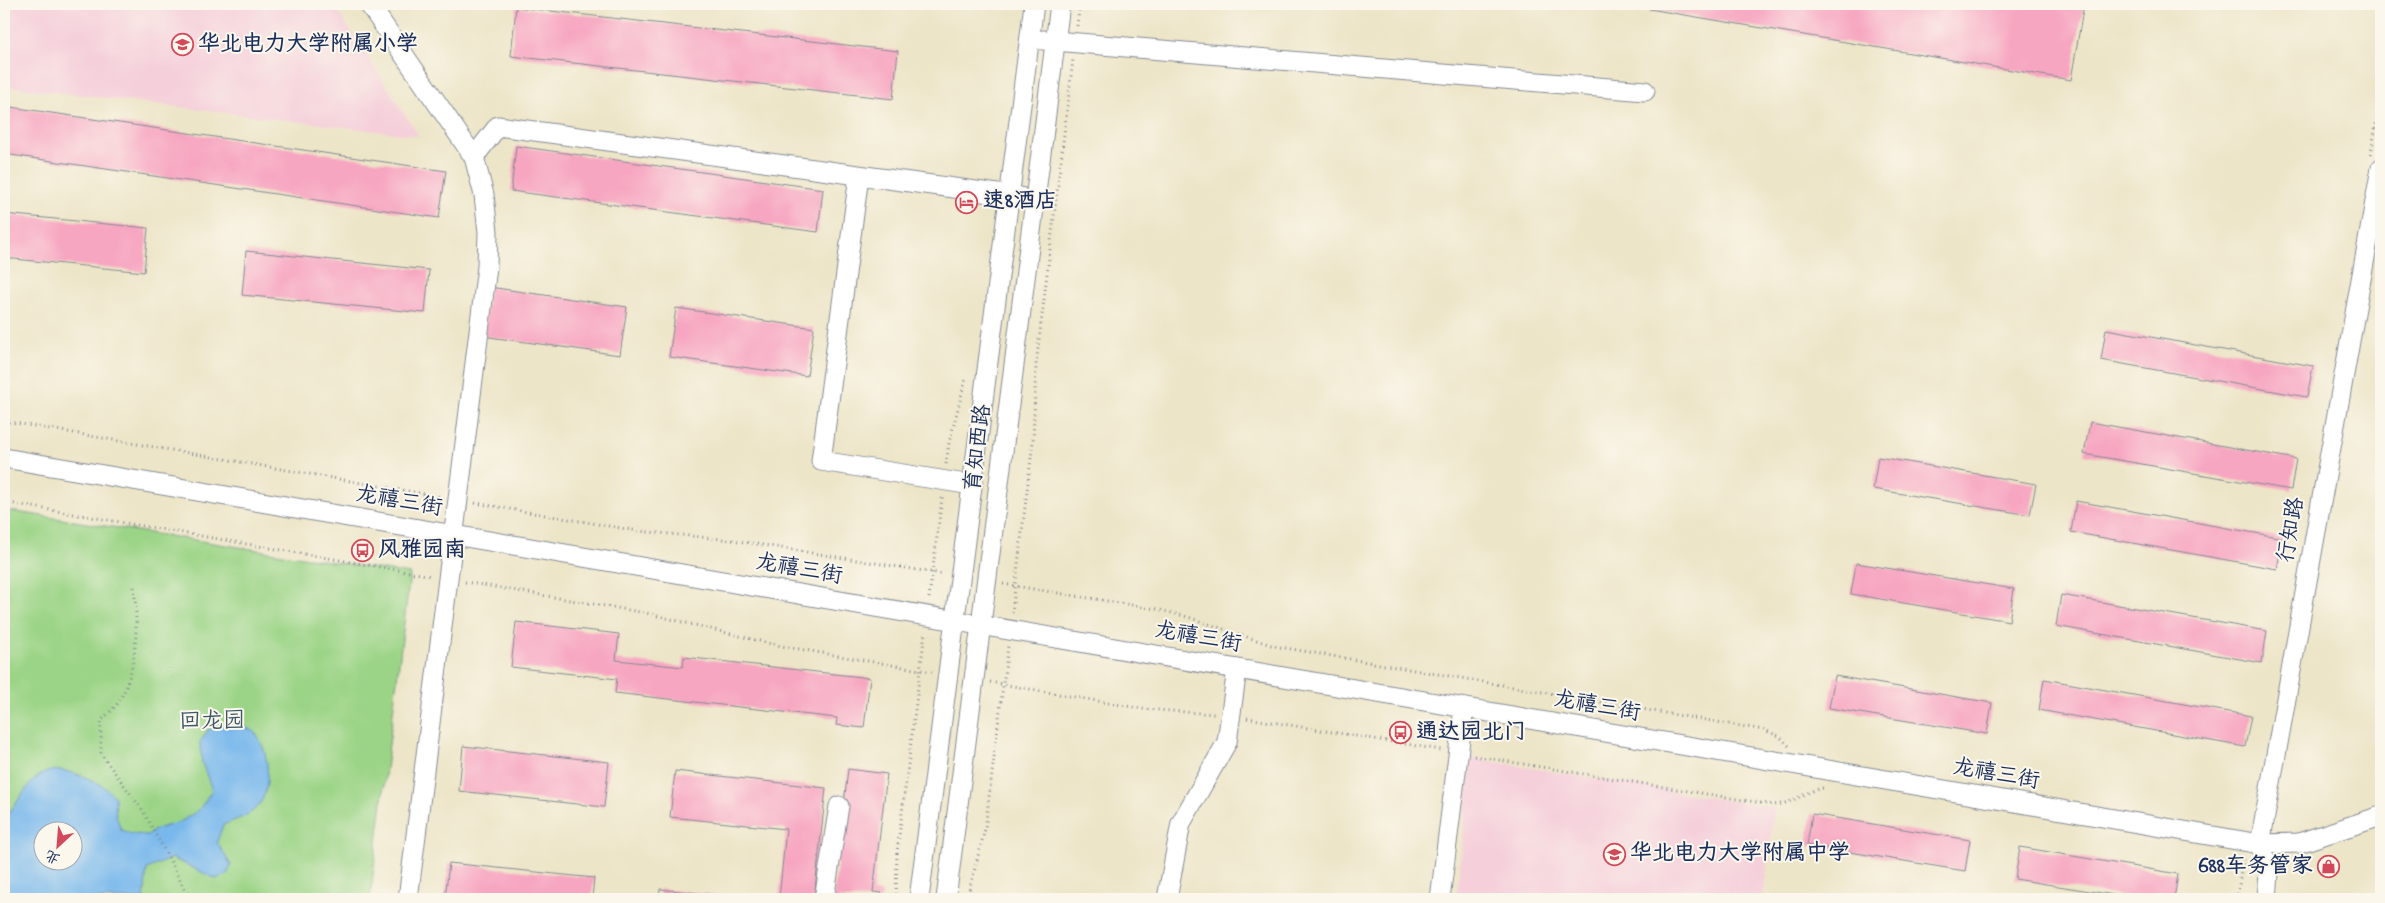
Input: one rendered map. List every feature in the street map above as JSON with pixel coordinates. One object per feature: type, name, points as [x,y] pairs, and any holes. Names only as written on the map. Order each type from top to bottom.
[{"type":"street","points":[[369,4],[474,157],[484,195],[488,232],[487,267],[408,899]]},
{"type":"street","name":"育知西路","points":[[919,899],[1034,4]]},
{"type":"street","name":"育知西路","points":[[946,899],[1060,4]]},
{"type":"street","points":[[1029,38],[1645,91]]},
{"type":"street","points":[[474,157],[498,126],[1035,199]]},
{"type":"street","name":"行知路","points":[[2267,899],[2270,872],[2260,844],[2381,168]]},
{"type":"street","points":[[860,176],[821,461],[972,485]]},
{"type":"street","name":"龙禧三街","points":[[4,458],[2260,844],[2299,843],[2381,816]]},
{"type":"street","points":[[1167,899],[1181,823],[1227,742],[1237,669]]},
{"type":"street","points":[[1440,899],[1464,708]]},
{"type":"street","points":[[824,899],[839,806]]},
{"type":"path","points":[[1018,572],[1033,442],[1036,365],[1080,4]]},
{"type":"path","points":[[935,556],[949,443],[967,376]]},
{"type":"path","points":[[4,421],[409,492]]},
{"type":"path","points":[[4,502],[395,569]]},
{"type":"path","points":[[484,505],[638,531],[732,540],[920,570]]},
{"type":"path","points":[[471,583],[646,613],[776,645],[901,666]]},
{"type":"path","points":[[134,587],[137,611],[133,662],[118,703],[101,722],[101,754],[152,827],[189,899]]},
{"type":"path","points":[[1032,589],[1164,611],[1274,646],[1764,730],[1784,740],[1794,750]]},
{"type":"path","points":[[896,899],[897,852],[918,684]]},
{"type":"path","points":[[1018,687],[1159,711],[1231,716],[1774,805],[1792,802],[1808,792],[1828,788]]},
{"type":"path","points":[[967,899],[985,829],[1001,700]]},
{"type":"path","points":[[2237,899],[2240,876]]},
{"type":"shaded area","name":"华北电力大学附属小学","points":[[4,4],[333,4],[419,136],[4,86]]},
{"type":"shaded area","name":"华北电力大学附属中学","points":[[1471,758],[1774,808],[1763,899],[1456,899]]},
{"type":"green space","name":"回龙园","points":[[4,510],[410,574],[370,899],[4,899]]},
{"type":"water","points":[[225,724],[242,726],[257,735],[265,753],[268,774],[267,785],[260,803],[247,815],[223,825],[217,842],[231,865],[227,875],[216,879],[172,858],[147,869],[144,899],[4,899],[4,816],[9,813],[30,784],[37,778],[45,773],[65,771],[94,781],[107,789],[115,797],[116,815],[121,830],[133,834],[148,835],[156,829],[180,822],[199,810],[212,790],[202,763],[200,742],[208,730]]},
{"type":"building","points":[[1650,4],[2084,4],[2071,80],[1649,9]]},
{"type":"building","points":[[516,7],[898,51],[893,99],[511,56]]},
{"type":"building","points":[[4,106],[446,171],[439,218],[4,154]]},
{"type":"building","points":[[516,146],[823,189],[818,232],[511,191]]},
{"type":"building","points":[[4,214],[148,228],[144,272],[4,258]]},
{"type":"building","points":[[246,251],[429,270],[425,313],[242,295]]},
{"type":"building","points":[[489,287],[627,307],[620,355],[482,336]]},
{"type":"building","points":[[676,308],[814,328],[807,376],[669,357]]},
{"type":"building","points":[[2106,329],[2313,366],[2307,397],[2101,360]]},
{"type":"building","points":[[2090,422],[2296,459],[2291,490],[2084,454]]},
{"type":"building","points":[[1878,457],[2036,484],[2030,515],[1873,489]]},
{"type":"building","points":[[2076,501],[2283,538],[2277,569],[2071,532]]},
{"type":"building","points":[[1856,563],[2014,589],[2009,621],[1851,594]]},
{"type":"building","points":[[2061,595],[2267,631],[2262,663],[2056,626]]},
{"type":"building","points":[[516,622],[619,634],[616,660],[683,667],[684,657],[870,678],[864,728],[836,725],[837,718],[615,693],[617,679],[511,667]]},
{"type":"building","points":[[1835,676],[1992,703],[1987,734],[1829,708]]},
{"type":"building","points":[[2044,679],[2251,716],[2245,747],[2039,710]]},
{"type":"building","points":[[463,746],[609,762],[604,807],[459,791]]},
{"type":"building","points":[[848,769],[887,774],[873,892],[882,893],[881,899],[833,899]]},
{"type":"building","points":[[675,771],[826,788],[814,899],[779,899],[786,829],[670,817]]},
{"type":"building","points":[[1812,814],[1970,840],[1965,871],[1807,845]]},
{"type":"building","points":[[2020,847],[2178,874],[2174,899],[2139,899],[2015,879]]},
{"type":"building","points":[[449,863],[594,878],[592,899],[445,899]]},
{"type":"building","points":[[660,889],[744,898],[744,899],[659,899]]},
{"type":"place","name":"华北电力大学附属小学","points":[[182,45]]},
{"type":"place","name":"速8酒店","points":[[967,202]]},
{"type":"place","name":"风雅园南","points":[[362,551]]},
{"type":"place","name":"通达园北门","points":[[1400,733]]},
{"type":"place","name":"华北电力大学附属中学","points":[[1614,854]]},
{"type":"place","name":"688车务管家","points":[[2329,867]]}]
